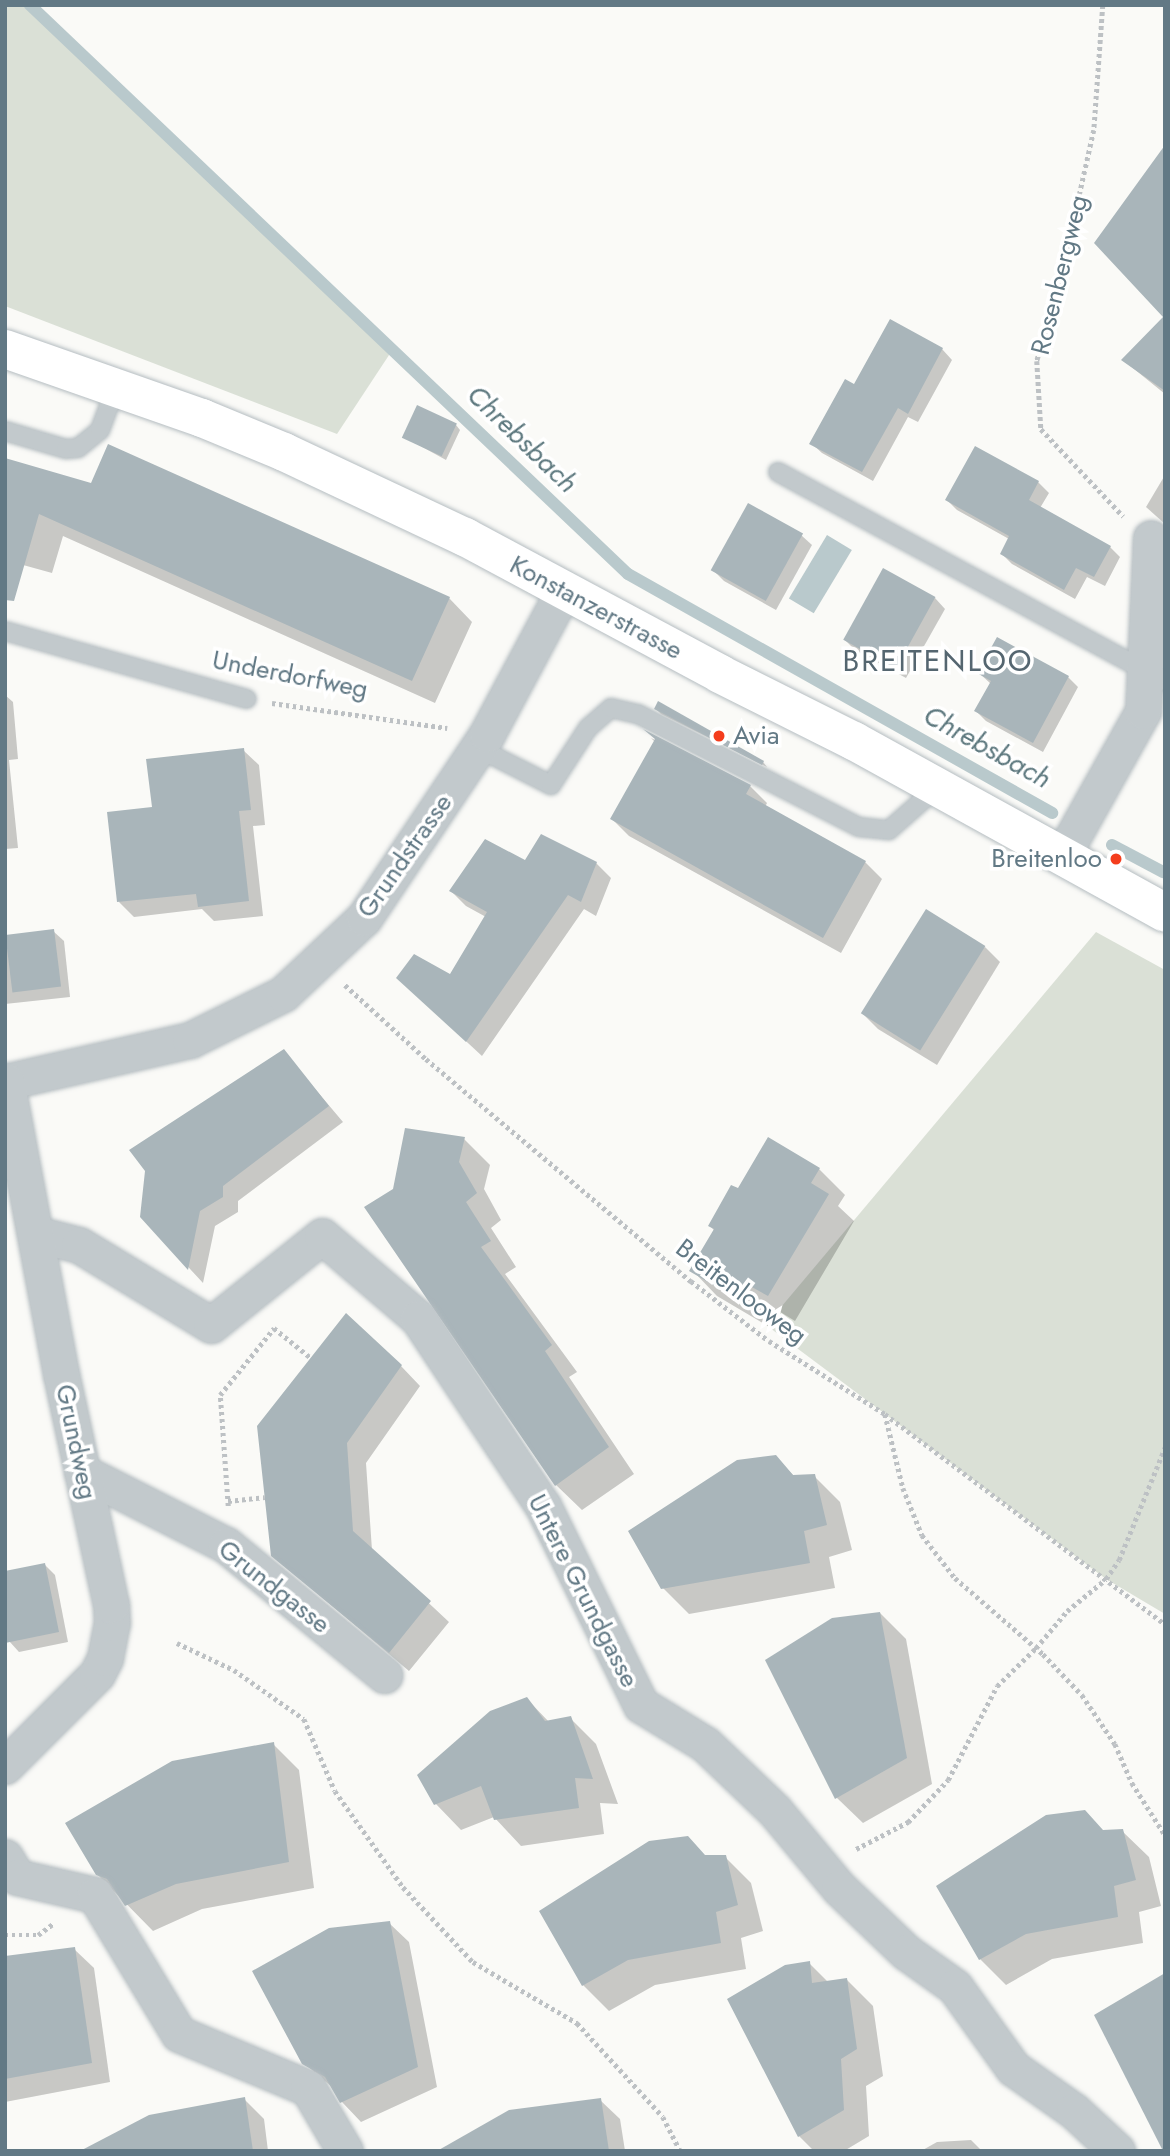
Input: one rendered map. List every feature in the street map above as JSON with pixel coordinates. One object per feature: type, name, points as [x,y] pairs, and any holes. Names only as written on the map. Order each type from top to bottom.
[{"type":"main road","name":"Konstanzerstrasse","points":[[5,349],[116,387],[284,452],[465,537],[938,787],[1164,911]]},
{"type":"street","points":[[1062,856],[1143,711],[1155,677],[1151,538]]},
{"type":"street","name":"Grundstrasse","points":[[6,1081],[190,1040],[283,994],[365,918],[483,741],[564,590]]},
{"type":"street","name":"Grundweg","points":[[5,1766],[73,1701],[97,1674],[110,1641],[111,1605],[82,1472],[6,1081]]},
{"type":"street","name":"Untere Grundgasse","points":[[36,1234],[79,1245],[211,1325],[322,1236],[418,1318],[544,1506],[641,1705],[705,1744],[775,1811],[820,1865],[906,1952],[955,1987],[1013,2068],[1074,2111],[1117,2151]]},
{"type":"street","name":"Grundgasse","points":[[82,1472],[226,1545],[384,1675]]},
{"type":"street","points":[[5,1857],[17,1877],[95,1895],[179,2034],[308,2088],[345,2151]]},
{"type":"lane","points":[[5,431],[66,449],[78,448],[90,441],[100,430],[116,387]]},
{"type":"lane","points":[[778,471],[1155,677]]},
{"type":"lane","name":"Underdorfweg","points":[[5,631],[247,699]]},
{"type":"lane","points":[[483,741],[551,785],[588,728],[611,708],[638,714],[859,827],[889,830],[938,787]]},
{"type":"path","name":"Rosenbergweg","points":[[1103,5],[1094,130],[1063,269],[1037,361],[1041,429],[1113,508],[1151,538]]},
{"type":"path","name":"Underdorfweg","points":[[247,699],[483,741]]},
{"type":"path","name":"Breitenlooweg","points":[[319,961],[426,1059],[691,1281],[769,1341],[885,1414],[1165,1624]]},
{"type":"path","points":[[265,1497],[228,1501],[220,1395],[274,1328],[311,1358]]},
{"type":"path","points":[[885,1414],[903,1489],[922,1535],[955,1578],[1036,1648],[1082,1695],[1115,1744],[1132,1783],[1165,1835]]},
{"type":"path","points":[[820,1865],[908,1822],[948,1780],[997,1686],[1036,1648],[1067,1611],[1106,1579],[1119,1560],[1165,1447]]},
{"type":"path","points":[[177,1643],[234,1670],[304,1718],[335,1791],[403,1887],[473,1962],[577,2023],[663,2117],[680,2151]]},
{"type":"shaded area","points":[[5,5],[29,5],[393,349],[337,434],[5,306]]},
{"type":"shaded area","points":[[827,535],[852,550],[814,613],[789,598]]},
{"type":"shaded area","points":[[1096,932],[1165,970],[1165,1614],[1106,1579],[766,1325]]},
{"type":"building","points":[[1165,145],[1165,391],[1121,360],[1163,317],[1094,243]]},
{"type":"building","points":[[890,319],[943,348],[908,414],[898,408],[862,472],[809,444],[845,379],[854,384]]},
{"type":"building","points":[[417,405],[457,424],[442,456],[402,438]]},
{"type":"building","points":[[108,444],[450,597],[412,681],[39,514],[14,601],[5,600],[5,458],[91,483]]},
{"type":"building","points":[[975,446],[1039,481],[1029,500],[1111,546],[1094,577],[1076,568],[1064,590],[1000,554],[1009,536],[945,500]]},
{"type":"building","points":[[748,503],[803,534],[766,601],[711,570]]},
{"type":"building","points":[[883,568],[935,597],[896,669],[843,640]]},
{"type":"building","points":[[997,637],[1069,676],[1033,743],[974,711],[991,681],[977,673]]},
{"type":"building","points":[[658,701],[764,761],[762,765],[654,709]]},
{"type":"building","points":[[643,729],[751,785],[746,794],[866,861],[823,938],[610,819],[655,739]]},
{"type":"building","points":[[244,748],[251,810],[239,811],[249,901],[198,907],[196,894],[117,902],[107,812],[152,807],[146,759]]},
{"type":"building","points":[[541,834],[597,862],[581,902],[568,895],[466,1042],[396,978],[414,954],[450,974],[487,912],[449,891],[485,839],[525,860]]},
{"type":"building","points":[[926,909],[985,946],[920,1050],[861,1013]]},
{"type":"building","points":[[54,929],[61,987],[12,993],[5,935]]},
{"type":"building","points":[[284,1049],[329,1106],[223,1186],[223,1197],[200,1211],[188,1270],[140,1217],[145,1171],[129,1150]]},
{"type":"building","points":[[405,1128],[465,1137],[459,1162],[477,1193],[466,1202],[491,1241],[481,1247],[552,1345],[545,1351],[609,1447],[555,1486],[364,1207],[393,1189]]},
{"type":"building","points":[[768,1137],[820,1168],[811,1183],[829,1194],[768,1296],[750,1286],[741,1301],[689,1271],[714,1229],[708,1226],[731,1185],[738,1188]]},
{"type":"building","points":[[346,1313],[402,1365],[347,1443],[353,1531],[431,1601],[389,1653],[271,1556],[257,1426]]},
{"type":"building","points":[[776,1455],[793,1475],[815,1474],[827,1525],[804,1531],[810,1563],[661,1589],[628,1531],[737,1460]]},
{"type":"building","points":[[45,1563],[59,1632],[5,1643],[5,1571]]},
{"type":"building","points":[[880,1612],[907,1758],[835,1799],[765,1660],[832,1618]]},
{"type":"building","points":[[527,1697],[545,1721],[571,1716],[593,1779],[575,1778],[579,1808],[494,1820],[481,1786],[434,1805],[417,1775],[490,1711]]},
{"type":"building","points":[[274,1742],[289,1862],[176,1884],[125,1906],[107,1879],[96,1875],[65,1823],[172,1761]]},
{"type":"building","points":[[1085,1810],[1103,1830],[1123,1829],[1136,1880],[1114,1886],[1118,1917],[1026,1934],[979,1960],[936,1886],[1046,1815]]},
{"type":"building","points":[[688,1836],[705,1855],[726,1855],[738,1905],[716,1912],[721,1943],[628,1960],[582,1986],[539,1911],[649,1841]]},
{"type":"building","points":[[390,1921],[418,2067],[340,2103],[325,2077],[302,2064],[252,1971],[329,1928]]},
{"type":"building","points":[[75,1947],[92,2063],[5,2079],[5,1956]]},
{"type":"building","points":[[810,1961],[812,1983],[847,1978],[857,2049],[841,2059],[844,2110],[798,2137],[727,1999],[785,1965]]},
{"type":"building","points":[[1165,1973],[1165,2151],[1163,2151],[1094,2015]]},
{"type":"building","points":[[245,2097],[253,2151],[80,2151],[149,2115]]},
{"type":"building","points":[[601,2098],[609,2151],[437,2151],[509,2110]]},
{"type":"waterway","name":"Chrebsbach","points":[[30,5],[628,574],[1052,813]]},
{"type":"waterway","name":"Chrebsbach","points":[[1112,845],[1163,872]]},
{"type":"place","name":"Avia","points":[[719,736]]},
{"type":"place","name":"Breitenloo","points":[[1116,859]]},
{"type":"district","name":"BREITENLOO","points":[[938,661]]}]
